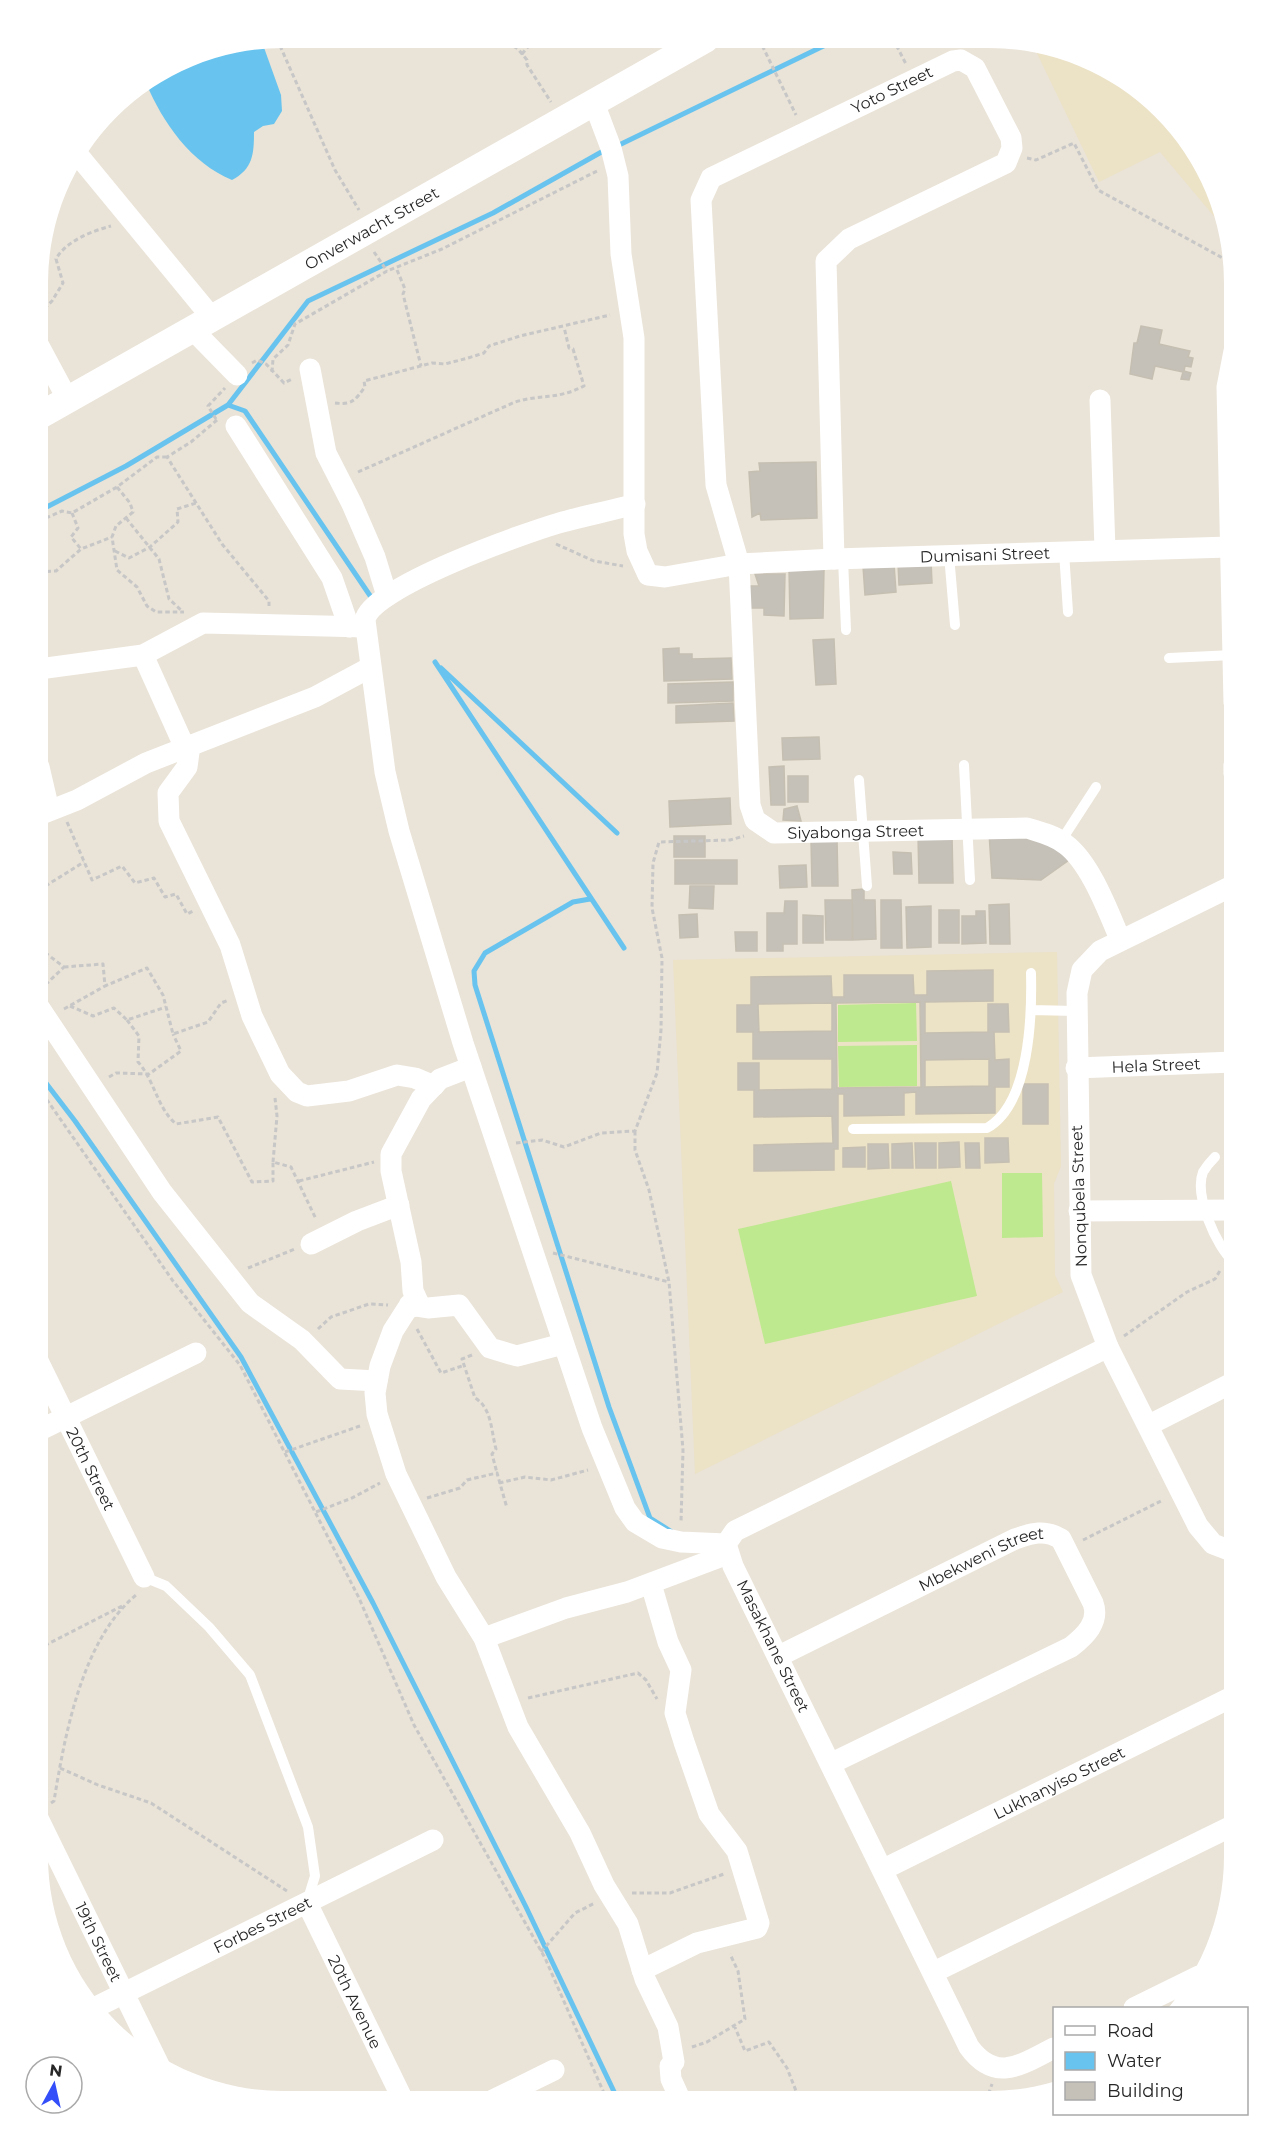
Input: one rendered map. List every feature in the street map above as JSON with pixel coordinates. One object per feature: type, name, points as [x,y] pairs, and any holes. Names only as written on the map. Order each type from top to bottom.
[{"type":"street","name":"Onverwacht Street","points":[[48,411],[690,48]]},
{"type":"street","name":"Yoto Street","points":[[739,564],[716,485],[701,200],[711,178],[953,60],[961,60],[975,68],[1011,138],[1010,156]]},
{"type":"street","points":[[594,103],[614,161],[619,188],[621,254],[634,348],[634,534],[643,566]]},
{"type":"street","points":[[838,559],[826,261],[849,239],[1006,163],[1010,156]]},
{"type":"street","points":[[83,161],[127,212],[237,375]]},
{"type":"street","points":[[48,363],[68,400]]},
{"type":"street","points":[[310,372],[326,453],[375,557],[387,596]]},
{"type":"street","points":[[1101,400],[1105,550]]},
{"type":"street","points":[[227,423],[332,578],[357,627],[369,668],[385,772],[399,831],[471,1066],[563,1344],[626,1508],[636,1522],[662,1538],[727,1549]]},
{"type":"street","points":[[357,627],[367,613],[387,596],[411,582],[528,533],[635,504]]},
{"type":"street","name":"Dumisani Street","points":[[643,566],[648,575],[665,577],[739,564],[1224,547]]},
{"type":"street","points":[[739,564],[750,805],[752,814],[760,826]]},
{"type":"street","points":[[48,668],[143,655],[203,623],[357,627]]},
{"type":"street","points":[[143,655],[187,747],[187,767],[168,793],[169,820],[230,945],[266,1050],[280,1074],[297,1092],[308,1096],[349,1091],[396,1075],[415,1078],[434,1086]]},
{"type":"street","points":[[49,810],[187,747],[315,697],[369,668]]},
{"type":"street","name":"Siyabonga Street","points":[[760,826],[780,833],[1027,828],[1061,841],[1082,861],[1120,939]]},
{"type":"street","name":"Nonqubela Street","points":[[1224,890],[1120,939],[1100,951],[1082,970],[1078,983],[1076,1011],[1081,1275],[1108,1347],[1181,1492],[1204,1536],[1224,1550]]},
{"type":"street","points":[[48,1021],[162,1192],[250,1303],[302,1340],[340,1379],[377,1381]]},
{"type":"street","name":"Hela Street","points":[[1076,1068],[1224,1062]]},
{"type":"street","points":[[471,1066],[440,1079],[434,1086],[409,1117],[390,1161],[411,1262],[413,1291],[419,1304],[411,1306],[393,1331],[377,1381],[377,1414],[408,1505],[446,1577],[483,1638],[518,1728],[580,1833],[604,1886],[628,1924],[642,1970],[668,2027],[674,2062],[670,2066],[669,2073],[677,2091]]},
{"type":"street","points":[[318,1241],[399,1205]]},
{"type":"street","points":[[1079,1210],[1224,1210]]},
{"type":"street","points":[[411,1306],[428,1308],[459,1305],[490,1348],[517,1356],[563,1344]]},
{"type":"street","points":[[483,1638],[566,1608],[651,1584],[727,1549],[735,1531],[1108,1347]]},
{"type":"street","points":[[48,1426],[196,1353]]},
{"type":"street","name":"20th Street","points":[[48,1381],[144,1577]]},
{"type":"street","points":[[1149,1425],[1224,1387]]},
{"type":"street","name":"Mbekweni Street","points":[[779,1656],[1015,1539],[1031,1534],[1052,1534],[1061,1539],[1095,1610],[1091,1629],[1083,1638],[1071,1647],[832,1763]]},
{"type":"street","name":"Masakhane Street","points":[[727,1549],[969,2048],[980,2062],[987,2066],[1008,2069],[1053,2048]]},
{"type":"street","points":[[642,1970],[697,1943],[755,1930],[758,1919],[737,1851],[709,1814],[684,1742],[675,1713],[681,1670],[668,1642],[651,1584]]},
{"type":"street","name":"Lukhanyiso Street","points":[[884,1869],[1224,1701]]},
{"type":"street","name":"19th Street","points":[[48,1825],[152,2050]]},
{"type":"street","points":[[934,1972],[1224,1829]]},
{"type":"street","name":"Forbes Street","points":[[101,2004],[433,1840]]},
{"type":"street","name":"20th Avenue","points":[[307,1903],[399,2091]]},
{"type":"street","points":[[1136,2007],[1186,1982]]},
{"type":"street","points":[[511,2091],[554,2070]]},
{"type":"lane","points":[[1064,552],[1068,612]]},
{"type":"lane","points":[[949,555],[955,625]]},
{"type":"lane","points":[[838,559],[846,630]]},
{"type":"lane","points":[[1168,658],[1224,655]]},
{"type":"lane","points":[[964,765],[970,880]]},
{"type":"lane","points":[[859,780],[867,886]]},
{"type":"lane","points":[[1061,841],[1096,787]]},
{"type":"lane","points":[[853,1129],[987,1128],[994,1124],[1007,1107],[1018,1083],[1031,1010],[1031,973]]},
{"type":"lane","points":[[1031,1010],[1076,1011]]},
{"type":"lane","points":[[1215,1157],[1203,1173],[1201,1180],[1205,1210],[1214,1236],[1224,1250]]},
{"type":"lane","points":[[144,1577],[166,1586],[209,1627],[250,1675],[308,1827],[315,1876],[307,1903]]},
{"type":"path","points":[[281,48],[335,170],[370,231]]},
{"type":"path","points":[[514,48],[522,54],[563,121]]},
{"type":"path","points":[[522,54],[527,48]]},
{"type":"path","points":[[763,48],[774,75],[805,133]]},
{"type":"path","points":[[898,48],[914,80]]},
{"type":"path","points":[[1010,156],[1036,160],[1074,143],[1098,190],[1222,258]]},
{"type":"path","points":[[272,372],[273,359],[288,345],[295,324],[387,272],[571,186],[614,161]]},
{"type":"path","points":[[48,305],[63,283],[56,259],[62,248],[111,225],[127,212]]},
{"type":"path","points":[[380,262],[387,272]]},
{"type":"path","points":[[397,269],[405,289],[404,294],[421,366]]},
{"type":"path","points":[[316,399],[346,404],[356,401],[365,387],[364,381],[421,366],[468,358],[484,353],[489,346],[520,336],[628,310]]},
{"type":"path","points":[[340,480],[515,402],[533,396],[553,398],[584,386],[577,359],[573,349],[569,348],[564,327]]},
{"type":"path","points":[[257,360],[266,364],[285,383],[310,372]]},
{"type":"path","points":[[48,517],[62,511],[72,513],[117,487],[157,457],[167,457],[227,423],[208,406],[237,375]]},
{"type":"path","points":[[167,457],[222,544],[269,601],[271,626]]},
{"type":"path","points":[[117,487],[130,503],[133,512],[116,526],[112,537],[116,551],[117,570],[137,587],[147,606],[156,612],[181,610]]},
{"type":"path","points":[[116,551],[129,558],[150,547],[178,522],[177,509],[196,503]]},
{"type":"path","points":[[72,513],[78,528],[71,537],[81,549]]},
{"type":"path","points":[[126,518],[159,559],[169,599],[181,610],[194,615],[203,623]]},
{"type":"path","points":[[528,533],[594,561],[621,566],[643,566]]},
{"type":"path","points":[[48,572],[56,572],[81,549],[112,537]]},
{"type":"path","points":[[49,810],[84,862],[92,880],[122,866],[135,883],[154,878],[165,897],[176,894],[187,914],[211,902]]},
{"type":"path","points":[[681,1542],[683,1450],[669,1282],[649,1190],[635,1150],[635,1131],[657,1073],[661,1030],[662,958],[652,908],[653,863],[658,842],[730,840],[745,836],[760,826]]},
{"type":"path","points":[[48,884],[84,862]]},
{"type":"path","points":[[48,955],[64,967]]},
{"type":"path","points":[[48,983],[64,967],[103,964],[105,986]]},
{"type":"path","points":[[48,1012],[70,1006],[105,986],[147,968],[164,995],[173,1034],[181,1051],[149,1074],[116,1073],[92,1087]]},
{"type":"path","points":[[173,1034],[208,1022],[221,1003],[246,995]]},
{"type":"path","points":[[70,1006],[93,1016],[114,1008],[127,1020],[140,1036],[138,1062],[149,1074],[166,1116],[176,1124],[218,1117],[252,1182],[273,1181],[277,1116],[273,1088],[280,1074]]},
{"type":"path","points":[[127,1020],[166,1007]]},
{"type":"path","points":[[48,1100],[173,1281],[240,1365],[359,1598],[414,1725],[545,1958],[603,2091]]},
{"type":"path","points":[[500,1155],[516,1143],[542,1140],[564,1147],[601,1133],[635,1131]]},
{"type":"path","points":[[298,1182],[375,1162],[390,1161]]},
{"type":"path","points":[[229,1276],[268,1258],[318,1241],[291,1167],[273,1162]]},
{"type":"path","points":[[533,1249],[669,1282]]},
{"type":"path","points":[[1108,1347],[1187,1292],[1215,1279],[1224,1268]]},
{"type":"path","points":[[302,1340],[323,1326],[331,1317],[369,1304],[411,1306],[423,1344],[441,1373],[465,1365]]},
{"type":"path","points":[[490,1348],[462,1359],[475,1398],[484,1403],[489,1414],[496,1449],[492,1454],[507,1508]]},
{"type":"path","points":[[285,1452],[348,1430]]},
{"type":"path","points":[[500,1483],[525,1477],[551,1480],[608,1465]]},
{"type":"path","points":[[408,1505],[460,1488],[467,1480],[497,1473]]},
{"type":"path","points":[[316,1512],[352,1498],[396,1474]]},
{"type":"path","points":[[1067,1552],[1081,1542],[1181,1492]]},
{"type":"path","points":[[48,1644],[122,1606],[141,1590],[144,1577]]},
{"type":"path","points":[[48,1806],[54,1801],[71,1713],[99,1643],[122,1606]]},
{"type":"path","points":[[508,1698],[537,1697],[625,1673],[638,1672],[646,1680],[656,1698],[676,1704]]},
{"type":"path","points":[[60,1768],[98,1785],[151,1803],[307,1903]]},
{"type":"path","points":[[673,2054],[707,2042],[745,2019],[746,2013],[738,1971],[721,1936]]},
{"type":"path","points":[[734,2025],[745,2051],[769,2042],[787,2068],[796,2091]]},
{"type":"shaded area","points":[[1037,53],[1064,60],[1093,72],[1144,106],[1166,128],[1184,153],[1200,179],[1215,217],[1160,152],[1099,182]]},
{"type":"shaded area","points":[[1057,952],[1061,1166],[1054,1184],[1055,1275],[1063,1292],[695,1474],[673,960]]},
{"type":"green space","points":[[916,1003],[917,1041],[838,1042],[838,1005]]},
{"type":"green space","points":[[917,1045],[917,1086],[839,1087],[838,1046]]},
{"type":"green space","points":[[1002,1173],[1042,1173],[1043,1237],[1002,1238]]},
{"type":"green space","points":[[951,1181],[977,1296],[765,1344],[738,1229]]},
{"type":"water","points":[[265,49],[281,95],[282,111],[274,124],[263,126],[254,132],[251,160],[244,171],[232,180],[217,173],[191,152],[170,127],[149,90],[179,72],[222,56]]},
{"type":"building","points":[[1141,326],[1162,330],[1159,344],[1190,351],[1188,357],[1193,358],[1191,367],[1185,366],[1184,371],[1191,373],[1189,380],[1181,379],[1183,372],[1155,366],[1152,379],[1130,374],[1134,343],[1137,343]]},
{"type":"building","points":[[816,462],[817,518],[761,520],[760,513],[752,517],[749,472],[760,471],[759,463]]},
{"type":"building","points":[[931,561],[932,583],[899,585],[898,563]]},
{"type":"building","points":[[894,564],[896,592],[865,595],[863,566]]},
{"type":"building","points":[[789,568],[824,569],[823,618],[790,619]]},
{"type":"building","points":[[755,574],[785,574],[784,616],[764,615],[764,608],[748,608],[748,586],[759,586]]},
{"type":"building","points":[[834,639],[836,684],[816,685],[813,640]]},
{"type":"building","points":[[679,648],[679,654],[692,654],[692,659],[731,658],[732,679],[664,681],[663,649]]},
{"type":"building","points":[[733,682],[733,701],[668,703],[668,684]]},
{"type":"building","points":[[733,703],[734,721],[676,723],[676,706]]},
{"type":"building","points":[[819,737],[820,759],[783,760],[782,738]]},
{"type":"building","points":[[784,766],[785,805],[771,805],[769,767]]},
{"type":"building","points":[[788,776],[808,776],[808,802],[788,802]]},
{"type":"building","points":[[730,798],[731,824],[670,827],[669,801]]},
{"type":"building","points":[[797,806],[801,821],[783,820],[784,809]]},
{"type":"building","points":[[989,833],[1057,843],[1072,858],[1041,880],[992,878]]},
{"type":"building","points":[[918,835],[952,835],[953,883],[919,883]]},
{"type":"building","points":[[674,836],[705,836],[705,857],[674,857]]},
{"type":"building","points":[[837,839],[838,886],[812,886],[811,840]]},
{"type":"building","points":[[893,852],[911,853],[912,874],[894,874]]},
{"type":"building","points":[[675,860],[737,860],[737,884],[675,884]]},
{"type":"building","points":[[806,865],[807,887],[780,888],[779,866]]},
{"type":"building","points":[[690,886],[714,886],[713,909],[689,908]]},
{"type":"building","points":[[864,889],[864,900],[875,900],[876,939],[853,940],[852,890]]},
{"type":"building","points":[[825,900],[852,900],[852,940],[826,940]]},
{"type":"building","points":[[881,900],[901,900],[902,948],[881,948]]},
{"type":"building","points":[[785,901],[797,901],[797,944],[783,944],[783,951],[767,951],[767,913],[784,913]]},
{"type":"building","points":[[1009,904],[1010,944],[990,944],[989,905]]},
{"type":"building","points":[[931,906],[931,947],[907,948],[906,907]]},
{"type":"building","points":[[939,910],[959,910],[959,943],[939,943]]},
{"type":"building","points":[[976,911],[985,911],[986,943],[962,944],[962,916],[976,916]]},
{"type":"building","points":[[697,914],[698,937],[680,938],[679,915]]},
{"type":"building","points":[[803,915],[823,916],[823,943],[803,943]]},
{"type":"building","points":[[735,932],[757,932],[757,951],[736,951]]},
{"type":"building","points":[[993,970],[993,1001],[925,1002],[925,1033],[988,1032],[988,1004],[1008,1004],[1009,1032],[994,1032],[995,1060],[1009,1059],[1009,1087],[995,1087],[995,1113],[916,1114],[916,1092],[904,1093],[904,1115],[844,1116],[844,1094],[838,1094],[838,1149],[834,1149],[834,1170],[754,1171],[754,1145],[833,1143],[832,1116],[754,1117],[754,1090],[738,1090],[738,1063],[759,1063],[759,1090],[832,1089],[832,1059],[753,1059],[753,1032],[737,1032],[737,1005],[751,1005],[751,977],[831,976],[832,997],[844,997],[844,975],[913,975],[914,995],[927,995],[927,971]],"holes":[[[920,1002],[921,1087],[837,1088],[836,1003]],[[832,1003],[832,1031],[759,1032],[758,1004]],[[989,1059],[989,1086],[925,1087],[925,1060]]]},
{"type":"building","points":[[1023,1084],[1048,1084],[1048,1124],[1023,1124]]},
{"type":"building","points":[[985,1138],[1008,1138],[1009,1162],[985,1163]]},
{"type":"building","points":[[959,1142],[960,1167],[939,1168],[939,1143]]},
{"type":"building","points":[[912,1143],[913,1168],[892,1168],[892,1144]]},
{"type":"building","points":[[915,1143],[936,1143],[936,1168],[916,1168]]},
{"type":"building","points":[[965,1143],[979,1143],[980,1168],[966,1168]]},
{"type":"building","points":[[868,1144],[888,1144],[889,1168],[868,1169]]},
{"type":"building","points":[[865,1147],[865,1167],[843,1167],[843,1148]]},
{"type":"waterway","points":[[617,146],[819,48]]},
{"type":"waterway","points":[[228,405],[308,301],[493,213],[605,150]]},
{"type":"waterway","points":[[48,506],[126,466],[228,405],[245,411],[373,600]]},
{"type":"waterway","points":[[435,662],[624,948]]},
{"type":"waterway","points":[[441,668],[617,833]]},
{"type":"waterway","points":[[590,899],[573,902],[485,953],[474,971],[475,985],[609,1407],[650,1518],[672,1532]]},
{"type":"waterway","points":[[48,1086],[241,1357],[373,1603],[526,1907],[614,2091]]}]
